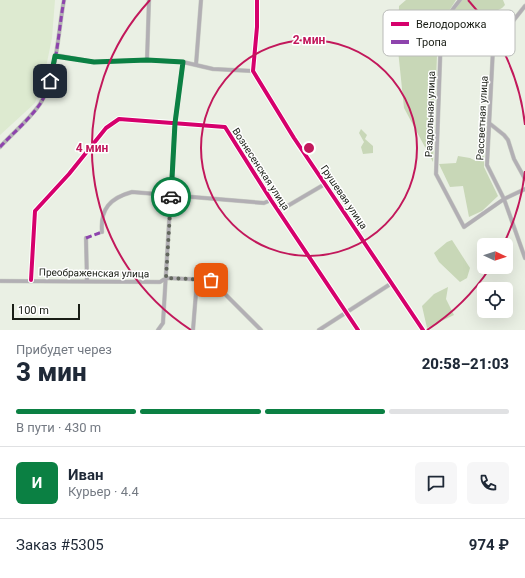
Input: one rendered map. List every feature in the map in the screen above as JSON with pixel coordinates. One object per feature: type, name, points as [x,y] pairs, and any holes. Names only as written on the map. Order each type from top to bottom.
[{"type":"street","points":[[0,147],[40,103],[50,81],[64,0]]},
{"type":"street","points":[[147,60],[149,0]]},
{"type":"street","points":[[196,65],[201,0]]},
{"type":"street","points":[[55,56],[94,62],[147,60],[183,62],[213,69],[253,71],[257,27],[257,0]]},
{"type":"street","name":"Раздольная улица","points":[[452,10],[460,0]]},
{"type":"street","name":"Рассветная улица","points":[[515,19],[525,6]]},
{"type":"street","name":"Раздольная улица","points":[[440,56],[436,174],[464,227],[504,199]]},
{"type":"street","name":"Рассветная улица","points":[[493,56],[487,165],[504,199],[525,258]]},
{"type":"street","points":[[158,330],[163,323],[175,123],[183,62]]},
{"type":"street","name":"Грушевая улица","points":[[253,71],[294,138],[423,330]]},
{"type":"street","name":"Вознесенская улица","points":[[31,280],[35,211],[69,174],[106,128],[119,119],[224,128],[358,330]]},
{"type":"street","points":[[489,123],[504,134],[508,140],[514,160],[525,179]]},
{"type":"street","points":[[279,211],[325,184]]},
{"type":"street","points":[[504,199],[525,189]]},
{"type":"street","points":[[102,232],[101,220],[108,204],[120,195],[132,192],[264,203],[271,200]]},
{"type":"street","points":[[86,238],[87,281]]},
{"type":"street","name":"Преображенская улица","points":[[0,280],[160,282],[166,278],[211,280],[261,330]]},
{"type":"street","points":[[193,330],[197,280]]},
{"type":"street","points":[[319,330],[392,283]]},
{"type":"green space","points":[[0,0],[55,0],[52,38],[45,72],[35,103],[0,135]]},
{"type":"green space","points":[[406,0],[456,0],[450,10],[399,10],[399,6]]},
{"type":"green space","points":[[461,0],[503,0],[505,5],[498,10],[454,10]]},
{"type":"green space","points":[[399,56],[437,56],[433,162],[404,108]]},
{"type":"green space","points":[[361,129],[367,135],[365,139],[373,146],[373,153],[363,154],[361,147],[364,142],[359,133]]},
{"type":"green space","points":[[458,156],[470,158],[476,161],[479,156],[484,156],[484,167],[498,196],[482,211],[469,217],[463,186],[450,187],[439,164],[456,163]]},
{"type":"green space","points":[[452,240],[470,268],[467,278],[460,282],[439,262],[434,253],[447,242]]},
{"type":"green space","points":[[448,287],[446,299],[454,315],[427,328],[422,306],[434,294]]},
{"type":"marked path","points":[[0,147],[31,116],[46,93],[56,54],[64,0]]},
{"type":"marked path","points":[[86,238],[102,232]]},
{"type":"cycle path","points":[[257,0],[257,27],[253,71],[294,138],[423,330]]},
{"type":"cycle path","points":[[31,280],[35,211],[69,174],[106,128],[119,119],[225,127],[271,200],[358,330]]},
{"type":"way so far","points":[[171,197],[166,278],[211,280]]},
{"type":"route","points":[[50,81],[55,56],[94,62],[147,60],[183,62],[175,123],[171,197]]}]
